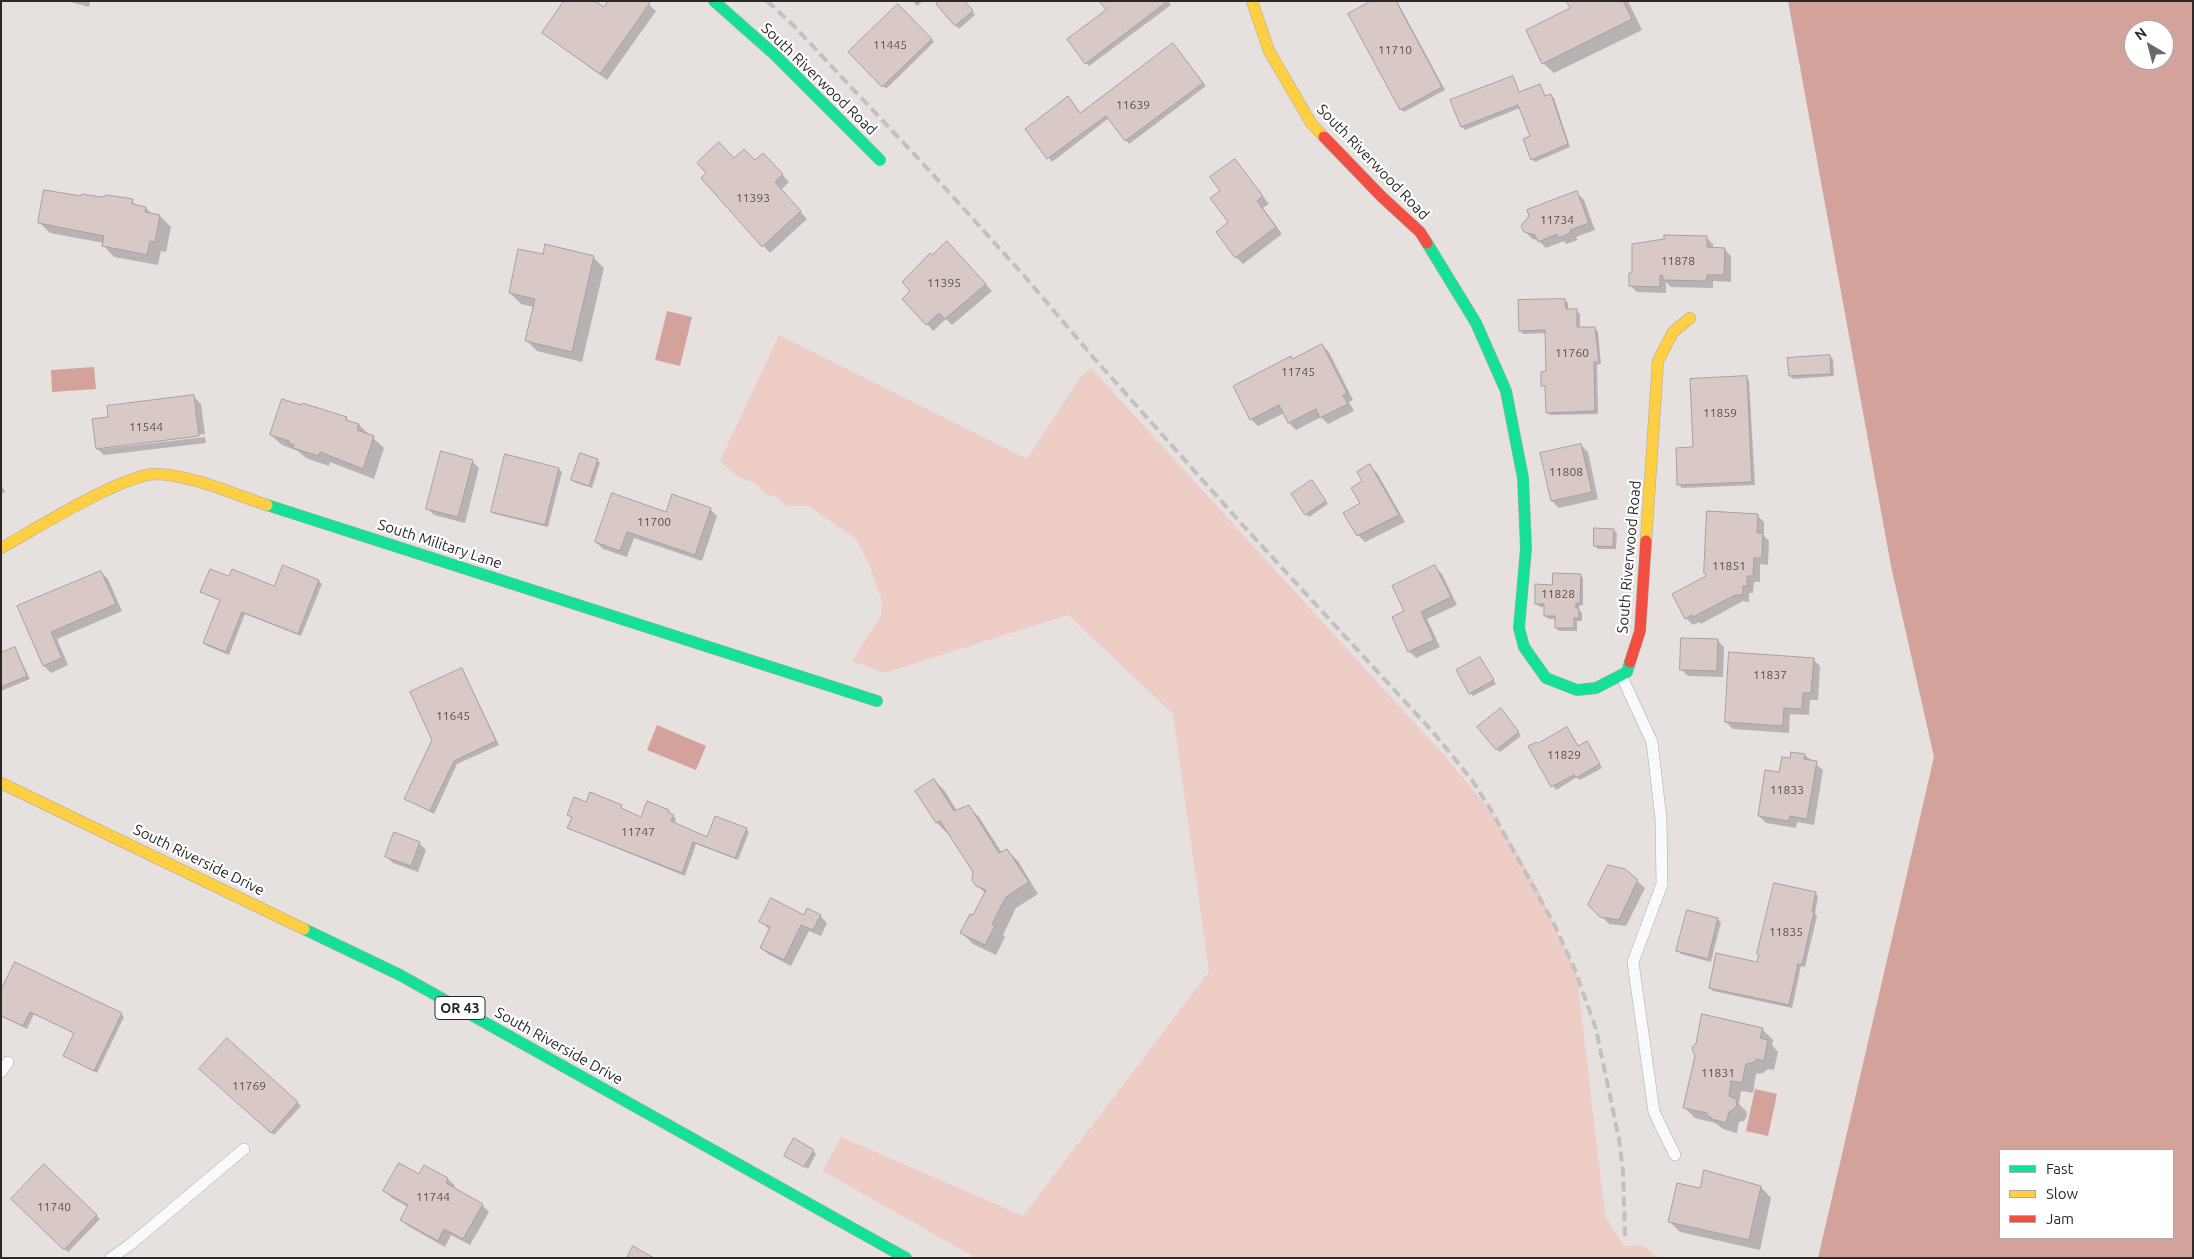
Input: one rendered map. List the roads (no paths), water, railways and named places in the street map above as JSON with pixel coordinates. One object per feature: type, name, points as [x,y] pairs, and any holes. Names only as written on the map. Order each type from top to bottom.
[{"type":"street","name":"South Riverwood Road","points":[[714,1],[775,55],[880,160]]},
{"type":"street","name":"South Riverwood Road","points":[[1254,6],[1269,51],[1311,123],[1382,197],[1420,232],[1476,323],[1506,391],[1524,478],[1526,548],[1520,628],[1524,647],[1546,678],[1577,690],[1596,688],[1627,672],[1640,631],[1658,361],[1673,332],[1690,318]]},
{"type":"street","name":"South Military Lane","points":[[1,548],[88,500],[128,481],[154,474],[178,476],[877,701]]},
{"type":"street","name":"South Riverside Drive","points":[[1,783],[400,975],[906,1258]]},
{"type":"lane","points":[[1254,6],[1268,1]]},
{"type":"lane","points":[[1621,675],[1652,742],[1662,819],[1662,884],[1634,962],[1654,1112],[1675,1156]]},
{"type":"lane","points":[[111,1258],[244,1150]]},
{"type":"railway","points":[[767,1],[792,24],[927,168],[1239,521],[1432,731],[1472,780],[1491,810],[1555,926],[1575,970],[1596,1029],[1619,1139],[1623,1172],[1625,1237]]}]
